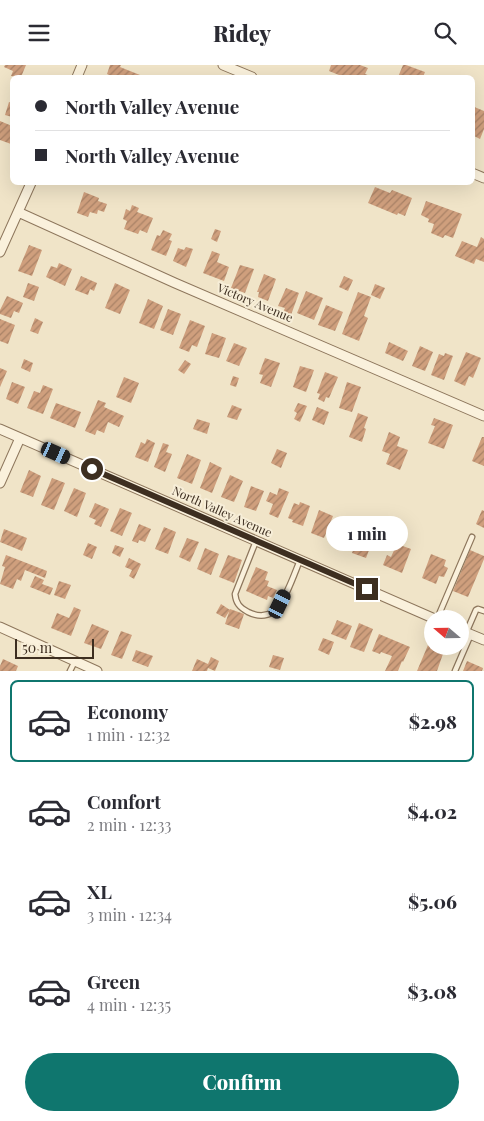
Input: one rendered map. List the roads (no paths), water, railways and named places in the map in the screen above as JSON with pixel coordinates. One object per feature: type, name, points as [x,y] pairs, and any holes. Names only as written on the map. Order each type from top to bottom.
[{"type":"street","points":[[223,65],[247,75]]},
{"type":"street","points":[[0,253],[30,185]]},
{"type":"street","name":"Victory Avenue","points":[[18,212],[184,287],[484,416]]},
{"type":"street","name":"North Valley Avenue","points":[[0,429],[424,614]]},
{"type":"street","points":[[0,483],[20,437]]},
{"type":"street","points":[[0,627],[97,671]]},
{"type":"street","points":[[469,633],[484,640]]},
{"type":"lane","points":[[440,610],[472,537]]},
{"type":"lane","points":[[256,541],[235,594],[237,604],[253,615],[264,616],[274,611],[280,604],[300,560]]},
{"type":"lane","points":[[469,625],[476,610],[484,611]]},
{"type":"lane","points":[[455,671],[460,655]]},
{"type":"lane","points":[[70,671],[75,661]]}]
